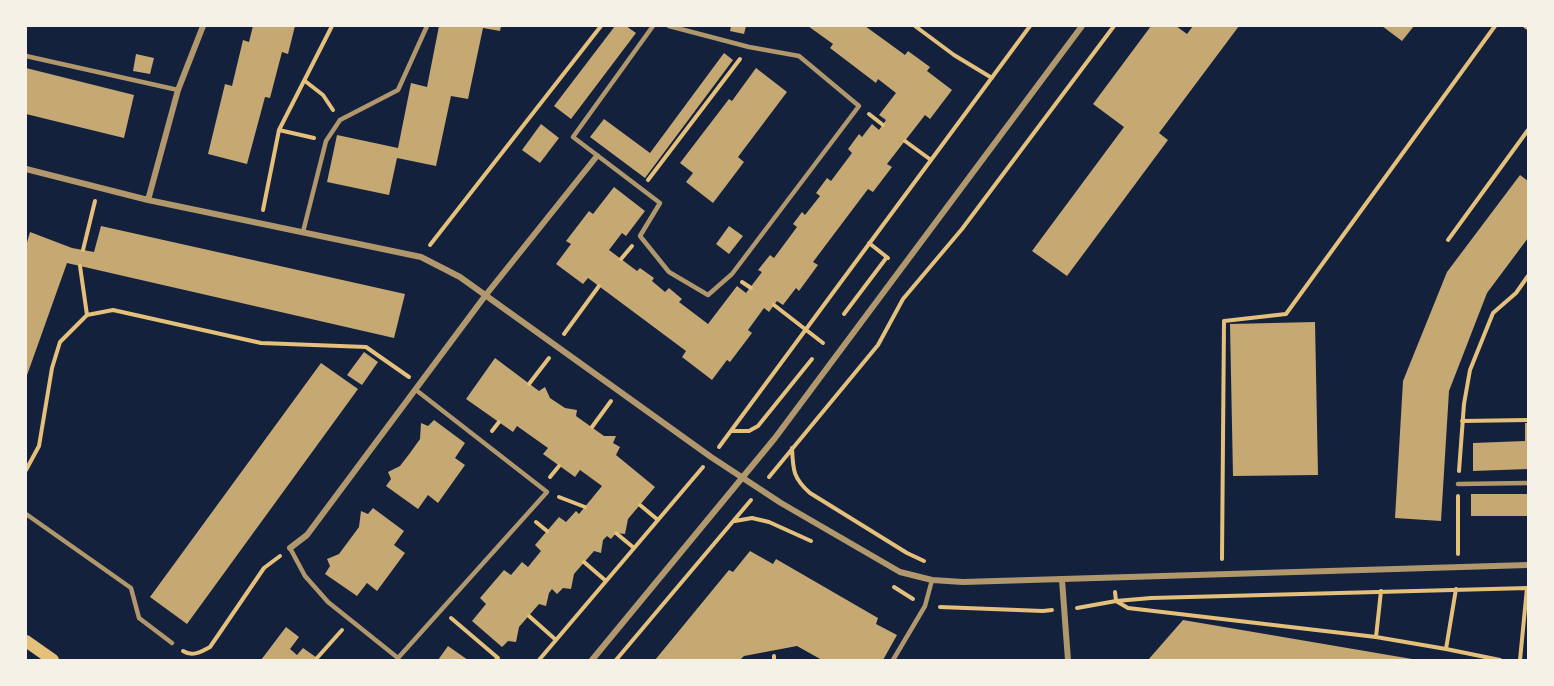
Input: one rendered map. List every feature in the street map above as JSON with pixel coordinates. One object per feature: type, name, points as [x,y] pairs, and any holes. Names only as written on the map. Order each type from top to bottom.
[{"type":"main road","points":[[26,641],[53,660]]},
{"type":"street","points":[[148,200],[178,90],[203,26]]},
{"type":"street","points":[[592,660],[743,478],[1083,26]]},
{"type":"street","points":[[290,548],[308,535],[485,296],[597,156]]},
{"type":"street","points":[[26,170],[148,200],[421,257],[460,278],[711,457],[781,503],[900,572],[932,580],[963,582],[1528,565]]},
{"type":"street","points":[[1062,580],[1068,660]]},
{"type":"lane","points":[[303,232],[326,141],[340,120],[398,90],[427,26]]},
{"type":"lane","points":[[653,26],[573,137],[660,203],[640,236],[669,272],[708,295],[732,274],[859,105],[799,56],[749,47],[669,26]]},
{"type":"lane","points":[[26,56],[178,90]]},
{"type":"lane","points":[[290,548],[304,576],[328,602],[398,658],[547,492],[418,387]]},
{"type":"lane","points":[[1458,484],[1528,483]]},
{"type":"lane","points":[[26,514],[131,588],[139,618],[172,643]]},
{"type":"lane","points":[[893,660],[925,606],[932,580]]},
{"type":"path","points":[[260,223],[279,130],[332,26]]},
{"type":"path","points":[[421,257],[601,26]]},
{"type":"path","points":[[915,26],[954,55],[992,78]]},
{"type":"path","points":[[539,660],[711,457],[1030,26]]},
{"type":"path","points":[[933,564],[907,553],[810,493],[796,481],[792,448],[878,345],[903,299],[962,229],[1114,26]]},
{"type":"path","points":[[1222,559],[1224,321],[1286,314],[1495,26]]},
{"type":"path","points":[[641,189],[749,47]]},
{"type":"path","points":[[305,81],[323,95],[340,120]]},
{"type":"path","points":[[279,130],[326,141]]},
{"type":"path","points":[[1448,240],[1528,130]]},
{"type":"path","points":[[905,141],[931,160]]},
{"type":"path","points":[[83,250],[99,187]]},
{"type":"path","points":[[844,314],[887,257]]},
{"type":"path","points":[[80,266],[87,315]]},
{"type":"path","points":[[1458,567],[1458,484],[1462,421],[1470,370],[1493,313],[1516,293],[1528,276]]},
{"type":"path","points":[[529,384],[599,286]]},
{"type":"path","points":[[774,306],[823,343]]},
{"type":"path","points":[[26,470],[39,446],[52,368],[60,342],[87,315],[113,310],[261,343],[366,347],[418,387]]},
{"type":"path","points":[[730,431],[749,431],[758,426],[812,359]]},
{"type":"path","points":[[592,427],[619,391]]},
{"type":"path","points":[[1462,421],[1528,420]]},
{"type":"path","points":[[547,492],[585,507]]},
{"type":"path","points":[[640,505],[658,520]]},
{"type":"path","points":[[616,660],[735,521],[752,518],[769,522]]},
{"type":"path","points":[[616,533],[634,548]]},
{"type":"path","points":[[172,643],[186,653],[198,654],[210,647],[264,568],[290,548]]},
{"type":"path","points":[[1447,552],[1458,552]]},
{"type":"path","points":[[1210,560],[1233,559]]},
{"type":"path","points":[[584,562],[606,581]]},
{"type":"path","points":[[1113,579],[1116,601],[1128,608],[1376,637],[1500,660]]},
{"type":"path","points":[[1520,660],[1527,588]]},
{"type":"path","points":[[1446,649],[1456,589]]},
{"type":"path","points":[[1376,637],[1381,591]]},
{"type":"path","points":[[441,610],[498,658],[496,660]]},
{"type":"path","points":[[529,616],[556,640]]},
{"type":"path","points":[[317,658],[351,620]]},
{"type":"building","points":[[253,26],[295,26],[288,54],[282,52],[270,98],[265,97],[247,164],[208,154],[225,84],[232,86],[243,40],[249,42]]},
{"type":"building","points":[[439,26],[501,26],[500,31],[483,28],[468,99],[451,96],[436,166],[397,158],[389,195],[327,182],[337,135],[398,148],[411,83],[427,87]]},
{"type":"building","points":[[615,26],[626,26],[636,33],[571,119],[554,106]]},
{"type":"building","points":[[731,26],[746,26],[744,34],[730,31]]},
{"type":"building","points":[[808,26],[865,26],[905,55],[908,51],[930,67],[927,71],[952,90],[930,119],[925,115],[887,164],[892,167],[873,192],[868,189],[813,262],[818,265],[799,291],[796,288],[783,305],[777,301],[769,312],[764,308],[748,330],[752,333],[730,362],[727,360],[712,380],[682,357],[686,351],[588,278],[583,284],[556,264],[571,244],[566,241],[589,211],[593,214],[614,187],[645,211],[626,236],[622,233],[609,250],[637,271],[640,268],[654,278],[652,281],[665,292],[669,288],[682,299],[679,302],[708,324],[737,286],[746,293],[762,272],[758,270],[770,255],[774,258],[797,227],[793,224],[802,212],[805,215],[820,196],[816,193],[827,178],[831,181],[852,153],[848,149],[859,134],[862,137],[872,124],[879,130],[886,120],[879,115],[896,93],[878,79],[876,83],[830,48],[833,44]]},
{"type":"building","points":[[1151,26],[1176,26],[1187,34],[1193,26],[1239,26],[1159,133],[1168,140],[1067,276],[1032,251],[1124,127],[1093,104]]},
{"type":"building","points":[[1382,26],[1414,26],[1402,41]]},
{"type":"building","points":[[724,53],[733,60],[645,178],[590,137],[604,119],[650,153]]},
{"type":"building","points":[[136,54],[154,58],[150,74],[133,71]]},
{"type":"building","points":[[26,68],[134,95],[124,138],[26,114]]},
{"type":"building","points":[[756,68],[787,92],[738,157],[744,162],[713,203],[686,182],[693,173],[680,163],[729,99],[732,101]]},
{"type":"building","points":[[541,124],[559,138],[540,163],[522,150]]},
{"type":"building","points":[[1520,175],[1528,181],[1528,238],[1487,293],[1449,391],[1441,521],[1395,518],[1403,381],[1447,272]]},
{"type":"building","points":[[101,226],[405,294],[394,338],[67,263],[26,378],[26,246],[30,232],[72,248],[94,252]]},
{"type":"building","points":[[729,226],[743,236],[729,254],[716,244]]},
{"type":"building","points":[[1315,322],[1318,475],[1233,476],[1230,324]]},
{"type":"building","points":[[364,352],[378,362],[362,385],[347,375]]},
{"type":"building","points":[[495,358],[539,391],[545,387],[550,398],[565,408],[577,410],[576,416],[604,436],[616,436],[613,443],[620,447],[616,455],[655,487],[628,519],[625,534],[616,533],[611,539],[607,536],[603,540],[601,553],[594,551],[574,574],[571,589],[563,588],[557,594],[552,589],[546,606],[539,604],[519,627],[516,642],[508,641],[502,647],[472,621],[486,604],[480,598],[504,570],[511,575],[522,562],[528,567],[541,551],[535,545],[559,517],[566,522],[576,511],[579,514],[602,486],[580,470],[575,477],[543,454],[548,448],[517,426],[513,432],[466,399]]},
{"type":"building","points":[[321,363],[358,389],[187,624],[150,597]]},
{"type":"building","points":[[434,420],[465,443],[455,458],[465,465],[438,503],[428,495],[418,509],[386,486],[391,479],[388,472],[400,466],[420,439],[421,423],[428,426]]},
{"type":"building","points":[[1525,423],[1528,423],[1528,469],[1473,471],[1473,443],[1525,441]]},
{"type":"building","points":[[1471,494],[1528,494],[1528,516],[1471,516]]},
{"type":"building","points":[[373,508],[404,531],[394,545],[405,553],[377,591],[367,583],[357,596],[325,574],[330,566],[327,559],[339,554],[359,527],[361,511],[368,514]]},
{"type":"building","points":[[750,551],[773,564],[776,559],[878,618],[876,624],[897,635],[883,660],[822,660],[797,646],[744,656],[740,660],[655,660],[729,570],[733,572]]},
{"type":"building","points":[[1183,620],[1412,659],[1412,660],[1148,660]]},
{"type":"building","points":[[286,627],[299,637],[290,649],[297,655],[303,648],[320,660],[261,660]]},
{"type":"building","points":[[448,646],[468,660],[438,660]]}]
